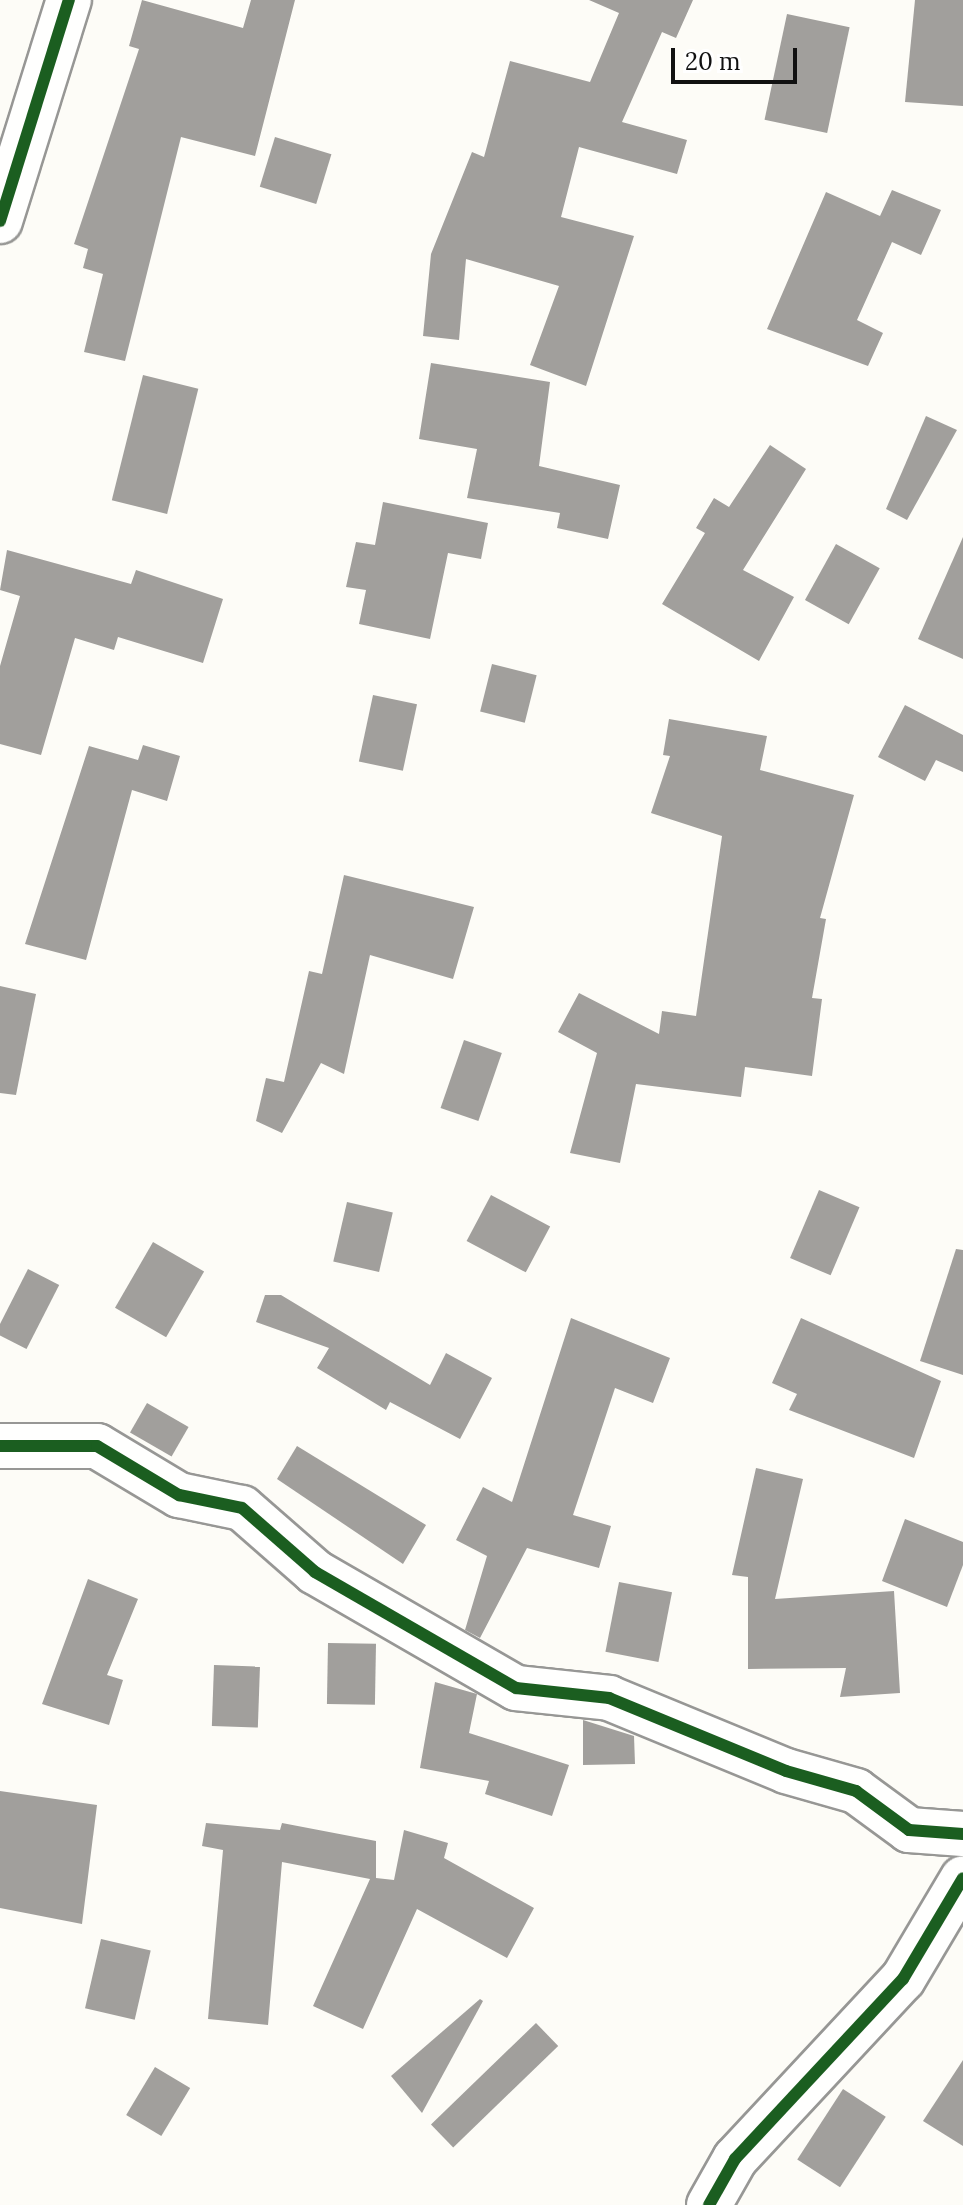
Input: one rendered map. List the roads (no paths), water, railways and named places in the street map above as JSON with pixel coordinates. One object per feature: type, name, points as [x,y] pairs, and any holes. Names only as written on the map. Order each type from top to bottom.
[{"type":"street","points":[[0,221],[69,0]]},
{"type":"street","points":[[0,1446],[97,1446],[179,1495],[242,1508],[315,1572],[516,1688],[609,1698],[786,1771],[856,1791],[909,1830],[963,1834]]},
{"type":"street","points":[[709,2205],[735,2159],[903,1979],[963,1878]]}]
